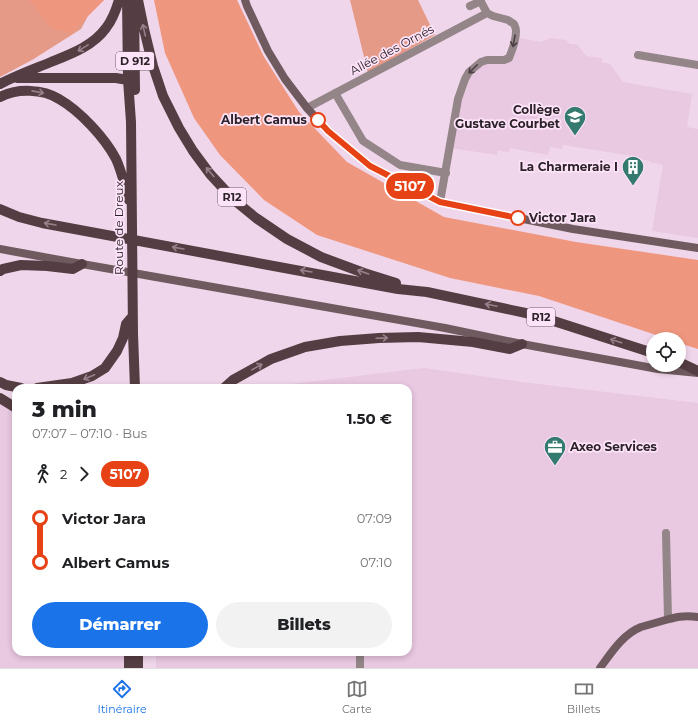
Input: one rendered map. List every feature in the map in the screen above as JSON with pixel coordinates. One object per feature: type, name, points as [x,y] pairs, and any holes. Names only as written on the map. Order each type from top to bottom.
[{"type":"main road","points":[[0,84],[11,78],[76,52],[91,42],[105,30],[114,16],[119,0]]},
{"type":"main road","name":"Route de Dreux","points":[[127,0],[128,80],[131,122],[132,317],[135,384]]},
{"type":"main road","name":"Route de Dreux","points":[[131,122],[135,100],[134,0]]},
{"type":"main road","name":"R12","points":[[138,0],[153,66],[163,96],[179,128],[193,151],[210,174],[234,200],[256,218],[287,239],[321,257],[364,273],[427,292]]},
{"type":"main road","points":[[245,0],[246,6],[268,51],[285,79],[307,108],[328,131],[370,166],[440,202],[572,229],[698,248]]},
{"type":"main road","points":[[11,78],[116,78],[128,80],[132,84],[135,94]]},
{"type":"main road","points":[[0,97],[29,90],[59,98],[76,111],[106,142],[116,160],[132,214]]},
{"type":"main road","name":"R12","points":[[0,210],[19,218],[398,288],[427,292],[535,315],[646,351]]},
{"type":"main road","points":[[0,248],[82,264],[445,328],[658,369],[698,372]]},
{"type":"main road","points":[[0,271],[21,265],[73,269],[82,264]]},
{"type":"main road","points":[[65,384],[92,376],[105,368],[117,351],[123,338],[126,324],[132,317]]},
{"type":"main road","name":"Route de Dreux","points":[[130,384],[133,334]]},
{"type":"main road","points":[[228,384],[271,359],[305,347],[340,341],[418,337],[473,342],[510,349],[522,344]]},
{"type":"main road","points":[[686,366],[698,372]]},
{"type":"main road","points":[[0,382],[12,386]]},
{"type":"main road","points":[[0,398],[12,406]]},
{"type":"main road","points":[[600,668],[614,649],[630,633],[640,627],[681,616],[698,617]]},
{"type":"main road","points":[[129,656],[129,668]]},
{"type":"main road","points":[[138,656],[138,668]]},
{"type":"street","points":[[440,202],[458,99],[465,79],[469,72],[481,62],[487,60],[504,60],[509,58],[512,52],[516,31],[514,24],[508,20],[487,14],[480,0],[470,6]]},
{"type":"street","name":"Allée des Ornés","points":[[307,108],[487,14]]},
{"type":"street","points":[[638,55],[698,65]]},
{"type":"street","points":[[335,93],[363,141],[400,165],[446,173]]},
{"type":"street","points":[[666,533],[668,620]]},
{"type":"street","points":[[360,656],[360,668]]},
{"type":"shaded area","points":[[0,0],[104,0],[88,16],[81,29],[32,60],[0,77]]},
{"type":"shaded area","points":[[29,0],[104,0],[71,33],[51,28]]},
{"type":"shaded area","points":[[154,0],[237,0],[264,57],[299,112],[347,162],[444,217],[576,242],[698,260],[698,349],[686,345],[686,332],[647,332],[539,296],[450,278],[317,235],[264,200],[220,155],[194,118],[165,53]]},
{"type":"shaded area","points":[[350,0],[418,0],[435,35],[368,73]]},
{"type":"shaded area","name":"Collège Gustave Courbet","points":[[515,37],[541,42],[550,38],[566,40],[570,44],[577,44],[586,56],[602,58],[602,62],[610,64],[623,82],[692,94],[687,127],[698,129],[698,238],[652,231],[663,165],[639,159],[639,157],[563,145],[562,149],[550,147],[548,155],[510,148],[509,153],[498,150],[497,155],[450,148],[458,99],[474,67],[504,60]]},
{"type":"shaded area","points":[[424,368],[522,382],[698,403],[698,668],[156,668],[156,656],[412,656],[412,384],[291,384]]},
{"type":"shaded area","points":[[0,393],[12,403],[12,656],[130,656],[132,668],[0,668]]},
{"type":"bus line","name":"5107","points":[[318,120],[328,131],[370,166],[440,202],[518,218]]},
{"type":"place","name":"Albert Camus","points":[[318,120]]},
{"type":"place","name":"Collège Gustave Courbet","points":[[575,136]]},
{"type":"place","name":"La Charmeraie I","points":[[633,186]]},
{"type":"place","name":"Victor Jara","points":[[518,218]]},
{"type":"place","name":"Axeo Services","points":[[555,466]]}]
